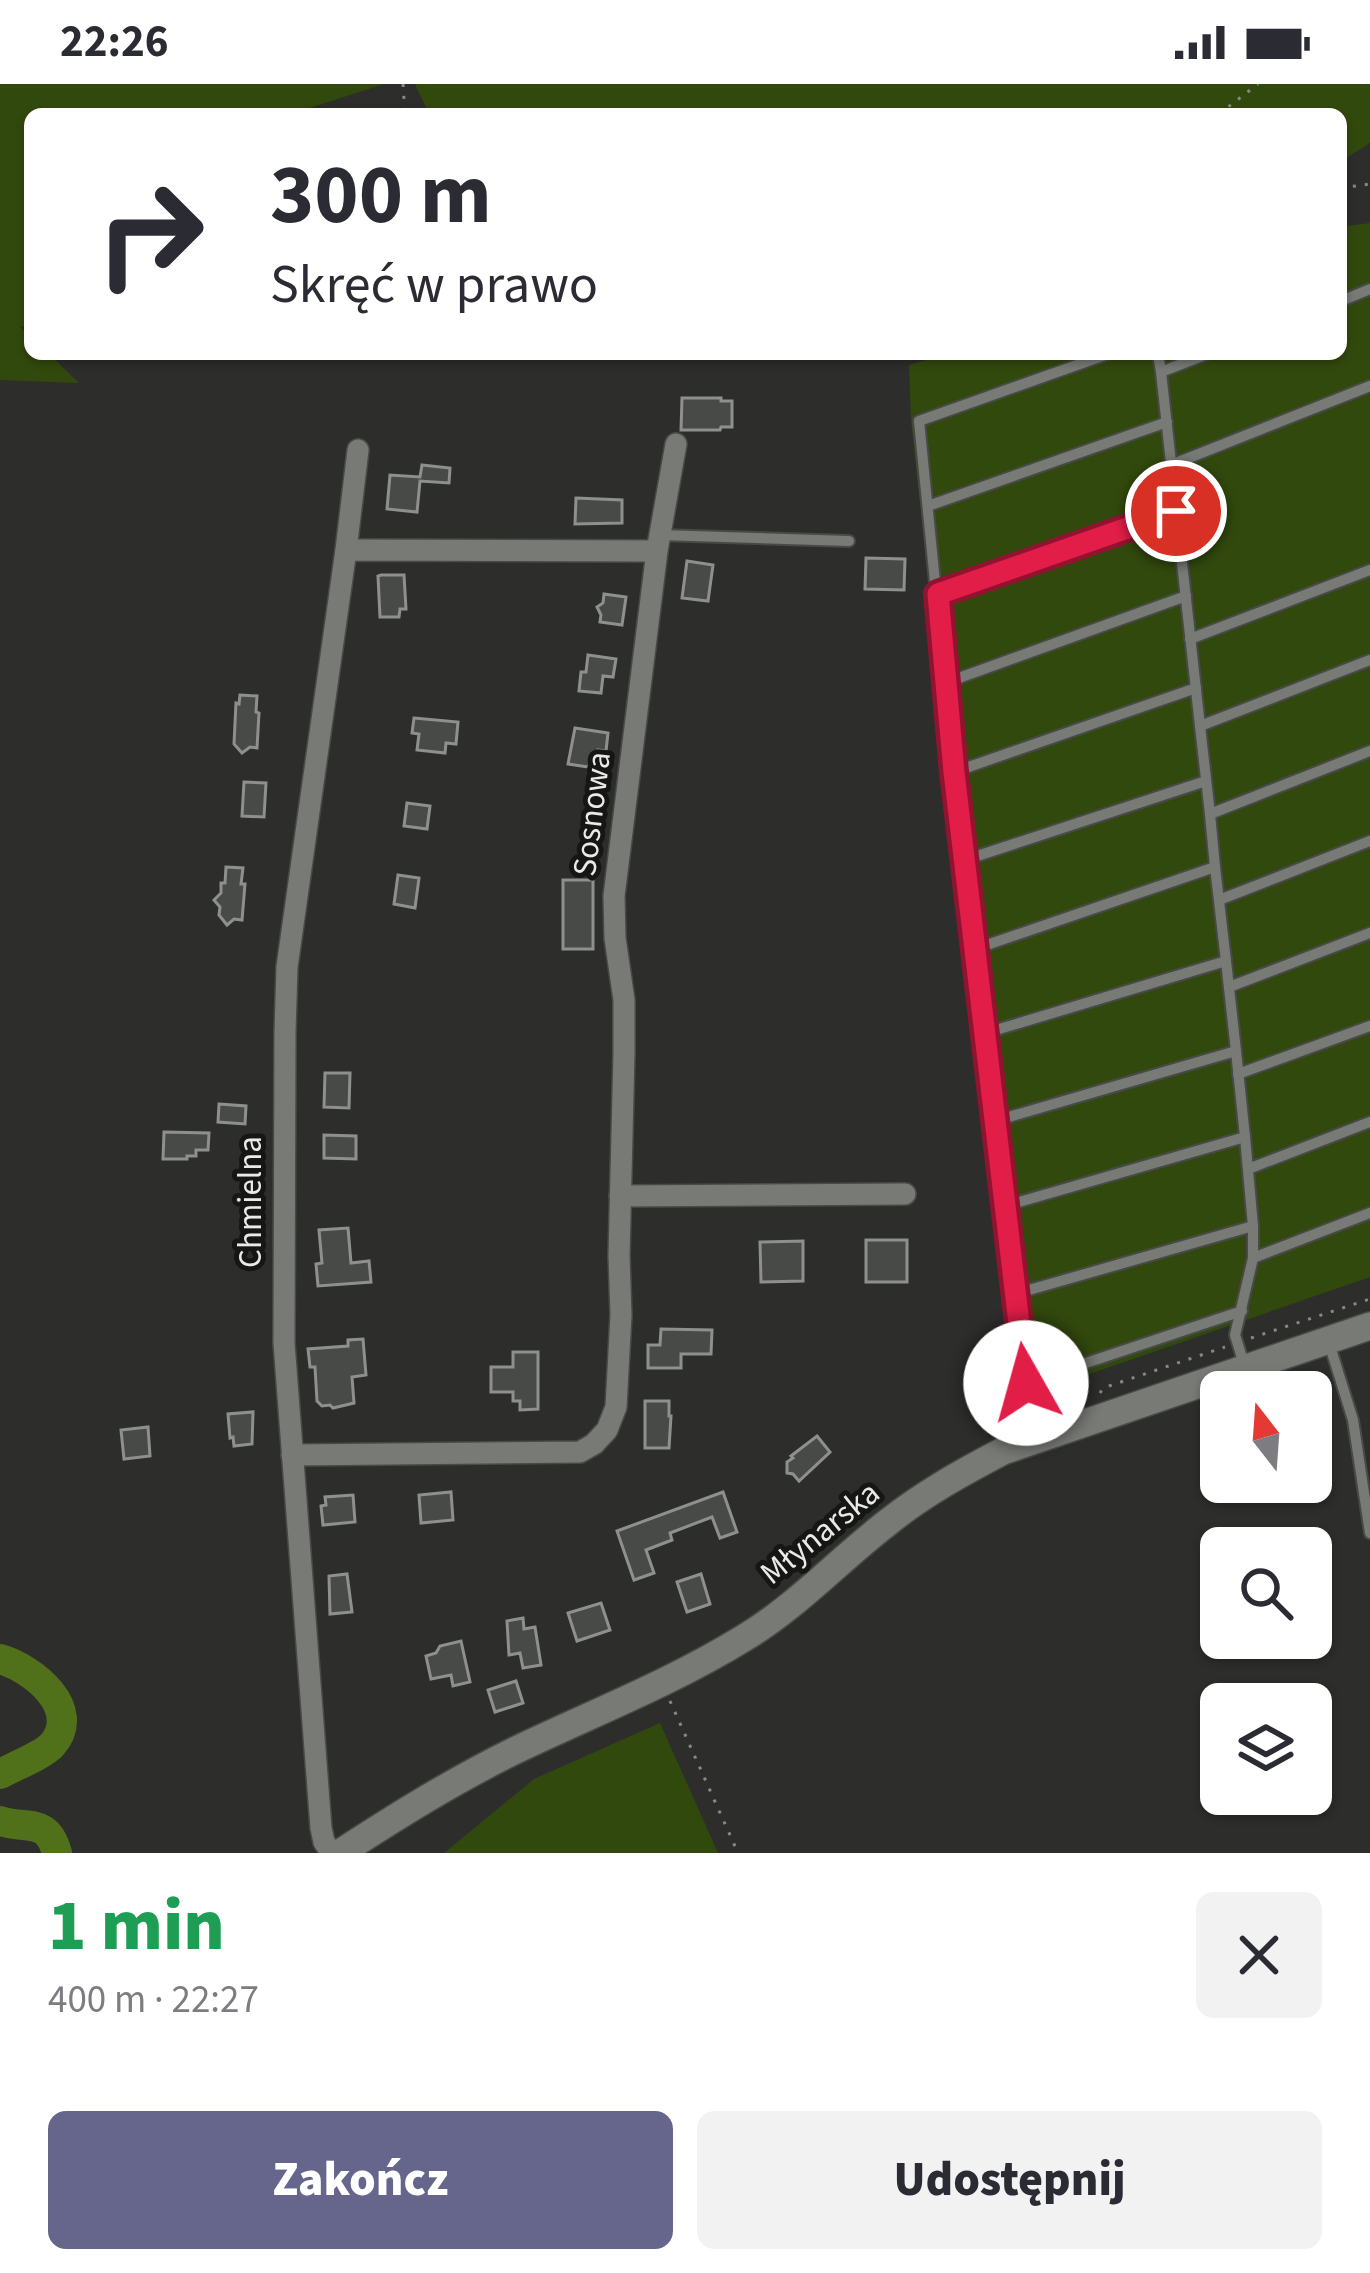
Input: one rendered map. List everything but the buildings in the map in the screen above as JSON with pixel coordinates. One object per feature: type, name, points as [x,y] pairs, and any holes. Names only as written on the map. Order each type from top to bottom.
[{"type":"street","name":"Sosnowa","points":[[292,1455],[580,1451],[607,1430],[616,1407],[624,1000],[614,896],[676,443]]},
{"type":"street","name":"Chmielna","points":[[336,1853],[324,1842],[321,1828],[283,1310],[287,967],[358,450]]},
{"type":"street","points":[[346,550],[659,543]]},
{"type":"street","points":[[620,1196],[905,1194]]},
{"type":"street","name":"Młynarska","points":[[336,1853],[462,1778],[663,1684],[749,1635],[887,1523],[952,1478],[1004,1450],[1370,1326]]},
{"type":"lane","points":[[1091,360],[919,421],[954,772],[1026,1383],[1242,1311]]},
{"type":"lane","points":[[1159,360],[1253,1226],[1253,1258],[1235,1335],[1245,1367]]},
{"type":"lane","points":[[1161,372],[1192,360]]},
{"type":"lane","points":[[1171,465],[1370,386]]},
{"type":"lane","points":[[928,506],[1167,422]]},
{"type":"lane","points":[[938,594],[1176,511]]},
{"type":"lane","points":[[659,543],[849,541]]},
{"type":"lane","points":[[1190,639],[1370,570]]},
{"type":"lane","points":[[945,683],[1186,596]]},
{"type":"lane","points":[[1200,726],[1370,659]]},
{"type":"lane","points":[[954,772],[1196,688]]},
{"type":"lane","points":[[1210,814],[1370,751]]},
{"type":"lane","points":[[965,860],[1206,781]]},
{"type":"lane","points":[[1219,900],[1370,841]]},
{"type":"lane","points":[[975,949],[1215,867]]},
{"type":"lane","points":[[1228,987],[1370,933]]},
{"type":"lane","points":[[986,1033],[1226,962]]},
{"type":"lane","points":[[1238,1074],[1370,1026]]},
{"type":"lane","points":[[995,1121],[1236,1051]]},
{"type":"lane","points":[[1248,1169],[1370,1122]]},
{"type":"lane","points":[[1005,1206],[1245,1137]]},
{"type":"lane","points":[[1253,1258],[1370,1213]]},
{"type":"lane","points":[[1015,1294],[1253,1226]]},
{"type":"lane","points":[[1328,1340],[1353,1420],[1370,1533]]},
{"type":"path","points":[[1227,108],[1258,84]]},
{"type":"path","points":[[663,1684],[738,1853]]},
{"type":"green space","points":[[0,84],[384,84],[310,108],[24,108],[24,326],[20,327],[24,360],[55,360],[79,383],[0,380]]},
{"type":"green space","points":[[415,84],[1370,84],[1370,143],[1347,157],[1347,108],[426,108]]},
{"type":"green space","points":[[1370,223],[1370,1277],[1020,1398],[911,420],[909,365],[927,360],[1347,360],[1347,226]]},
{"type":"green space","points":[[660,1723],[718,1853],[444,1853],[534,1779]]},
{"type":"waterway","points":[[0,1659],[39,1681],[58,1704],[62,1718],[52,1745],[0,1774]]},
{"type":"waterway","points":[[0,1821],[42,1829],[57,1853]]},
{"type":"route","points":[[1026,1383],[954,772],[938,594],[1176,511]]}]
